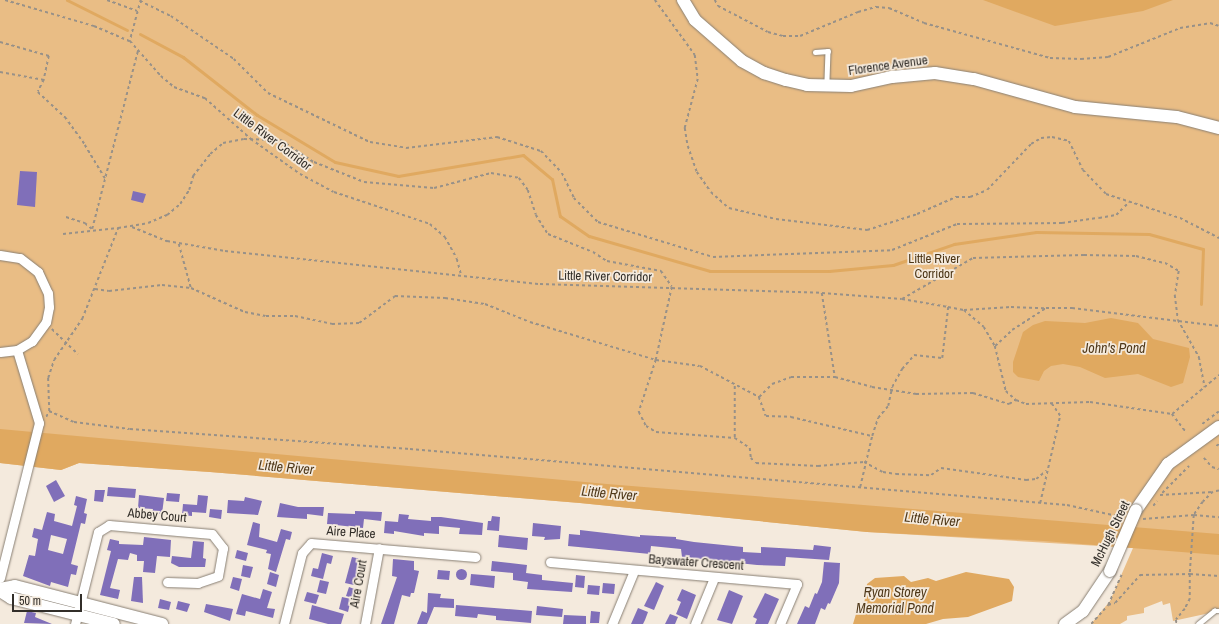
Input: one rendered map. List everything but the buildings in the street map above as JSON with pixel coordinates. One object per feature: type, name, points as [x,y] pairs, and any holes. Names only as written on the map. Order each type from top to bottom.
[{"type":"street","name":"Florence Avenue","points":[[683,0],[695,20],[742,61],[764,73],[786,80],[827,86],[851,86],[892,77],[935,73],[974,79],[1075,107],[1177,117],[1219,128]]},
{"type":"street","points":[[0,255],[20,258],[38,272],[48,293],[46,322],[32,341],[17,350],[0,352]]},
{"type":"street","points":[[0,578],[28,461],[39,423],[17,350]]},
{"type":"street","name":"McHugh Street","points":[[1065,624],[1083,611],[1116,572],[1136,510],[1168,464],[1219,427]]},
{"type":"street","name":"Abbey Court","points":[[78,614],[98,532],[109,525],[212,534],[223,548],[218,576],[198,583],[167,582]]},
{"type":"street","name":"Aire Place","points":[[284,624],[302,554],[311,543],[475,557]]},
{"type":"street","name":"Aire Court","points":[[366,624],[379,548]]},
{"type":"street","name":"Bayswater Crescent","points":[[550,562],[634,572],[797,584],[780,624]]},
{"type":"street","points":[[612,624],[634,572]]},
{"type":"street","points":[[695,624],[714,578]]},
{"type":"street","points":[[0,590],[11,598],[114,624]]},
{"type":"street","points":[[78,614],[162,624]]},
{"type":"lane","points":[[815,52],[828,51],[827,86]]},
{"type":"lane","points":[[1198,624],[1214,611],[1219,611]]},
{"type":"path","points":[[5,0],[94,26],[130,41],[140,0],[172,16],[234,59],[268,93],[370,142],[406,148],[498,137],[541,151],[562,173],[574,198],[598,222],[714,258],[892,250],[957,224],[1062,223],[1116,215],[1129,202]]},
{"type":"path","points":[[107,0],[137,11]]},
{"type":"path","points":[[655,0],[695,55],[698,78],[685,128],[688,146],[697,172],[711,192],[728,208],[776,219],[867,230],[917,214],[956,197],[970,196],[987,190],[1031,144],[1041,138],[1052,137],[1069,141],[1083,170],[1106,194],[1185,220],[1219,238]]},
{"type":"path","points":[[715,0],[718,6],[768,32],[784,36],[800,36],[858,12],[876,7],[889,8],[924,23],[1050,58],[1108,57],[1180,28],[1210,23],[1219,26]]},
{"type":"path","name":"Little River Corridor","points":[[130,41],[174,86],[205,98],[251,139],[300,174],[334,192],[430,224],[445,237],[458,259],[461,274]]},
{"type":"path","points":[[0,42],[49,56],[44,80],[38,92],[65,117],[85,145],[105,178]]},
{"type":"path","points":[[92,229],[138,50]]},
{"type":"path","points":[[0,72],[44,80]]},
{"type":"path","points":[[63,234],[92,229],[118,228],[148,223],[167,215],[180,204],[189,190],[193,176],[223,143],[251,139],[281,140],[314,162],[364,182],[434,188],[491,173],[519,178],[528,190],[536,215],[548,234],[593,252],[607,261],[661,271],[672,287],[656,360],[639,412],[646,426],[656,432],[735,438],[750,448],[751,458],[756,463],[818,466],[864,462],[883,472],[896,474],[931,475],[942,468],[1026,480],[1036,479],[1046,471]]},
{"type":"path","points":[[66,217],[86,223],[92,229]]},
{"type":"path","name":"Little River Corridor","points":[[130,226],[179,244],[461,274],[540,284],[672,287],[822,293],[902,299],[964,310],[984,327],[995,346],[1006,391],[1016,400]]},
{"type":"path","points":[[39,423],[49,411],[48,378],[54,360],[63,343],[82,319],[118,228]]},
{"type":"path","points":[[179,244],[191,288]]},
{"type":"path","points":[[902,299],[973,258],[1084,254],[1136,256],[1165,262],[1178,271],[1175,295],[1178,320],[1199,357],[1205,387]]},
{"type":"path","points":[[95,289],[109,291],[162,285],[191,288],[245,312],[266,316],[295,316],[332,324],[359,323],[396,296],[445,298],[478,303],[530,322],[656,360],[700,366],[735,386],[759,397],[766,416],[791,417],[872,436]]},
{"type":"path","points":[[822,293],[835,378]]},
{"type":"path","points":[[860,487],[864,462],[878,418],[888,406],[892,389],[902,369],[914,354],[942,358],[948,307]]},
{"type":"path","points":[[964,310],[1011,307],[1072,308],[1178,320],[1206,327],[1219,326]]},
{"type":"path","points":[[995,346],[1012,330],[1046,308]]},
{"type":"path","points":[[46,322],[63,343],[78,354]]},
{"type":"path","points":[[1172,414],[1219,375]]},
{"type":"path","points":[[759,397],[772,384],[791,377],[835,378],[916,394],[973,393],[1009,404],[1016,400],[1026,404],[1090,402],[1172,414],[1186,432]]},
{"type":"path","points":[[735,386],[735,438]]},
{"type":"path","points":[[1040,504],[1046,471],[1060,416],[1051,403]]},
{"type":"path","points":[[49,411],[74,422],[130,429],[299,440],[860,487],[1040,504],[1067,505],[1116,517]]},
{"type":"path","points":[[1202,424],[1219,412]]},
{"type":"path","points":[[1204,458],[1212,467],[1219,469]]},
{"type":"path","points":[[1153,506],[1160,495],[1189,466]]},
{"type":"path","points":[[1160,495],[1219,491]]},
{"type":"path","points":[[1177,624],[1176,620],[1190,599],[1194,515],[1213,492]]},
{"type":"path","points":[[1151,519],[1194,515],[1219,517]]},
{"type":"path","points":[[1091,624],[1108,605],[1116,572]]},
{"type":"path","points":[[1108,605],[1115,603],[1140,575],[1190,574],[1219,576]]},
{"type":"green space","name":"Little River Corridor","points":[[0,0],[1219,0],[1219,611],[1173,621],[1170,603],[1163,605],[1162,601],[1144,608],[1144,613],[1127,616],[1127,620],[1120,624],[1091,624],[1110,601],[1133,548],[867,532],[580,503],[210,472],[79,463],[61,470],[0,463]]},
{"type":"water","points":[[983,0],[1173,0],[1143,11],[1055,26]]},
{"type":"water","name":"John's Pond","points":[[1111,318],[1138,323],[1153,339],[1189,348],[1190,357],[1183,383],[1171,387],[1138,374],[1105,378],[1080,367],[1063,364],[1051,366],[1044,371],[1039,381],[1018,377],[1013,372],[1013,362],[1023,332],[1033,325],[1045,321],[1085,323]]},
{"type":"water","name":"Little River","points":[[0,429],[607,484],[1219,534],[1219,555],[1044,541],[867,532],[580,503],[210,472],[79,463],[61,470],[0,463]]},
{"type":"water","name":"Ryan Storey Memorial Pond","points":[[966,572],[1009,579],[1014,587],[1012,601],[968,617],[943,619],[926,624],[853,624],[856,614],[864,605],[867,584],[875,578],[904,576],[911,582],[928,578],[936,581]]},
{"type":"waterway","points":[[67,0],[127,30]]},
{"type":"waterway","points":[[140,34],[183,57],[257,115],[335,162],[398,176],[523,155],[552,179],[560,216],[589,236],[710,271],[829,271],[893,265],[954,244],[1036,232],[1149,234],[1203,249],[1201,304]]}]
